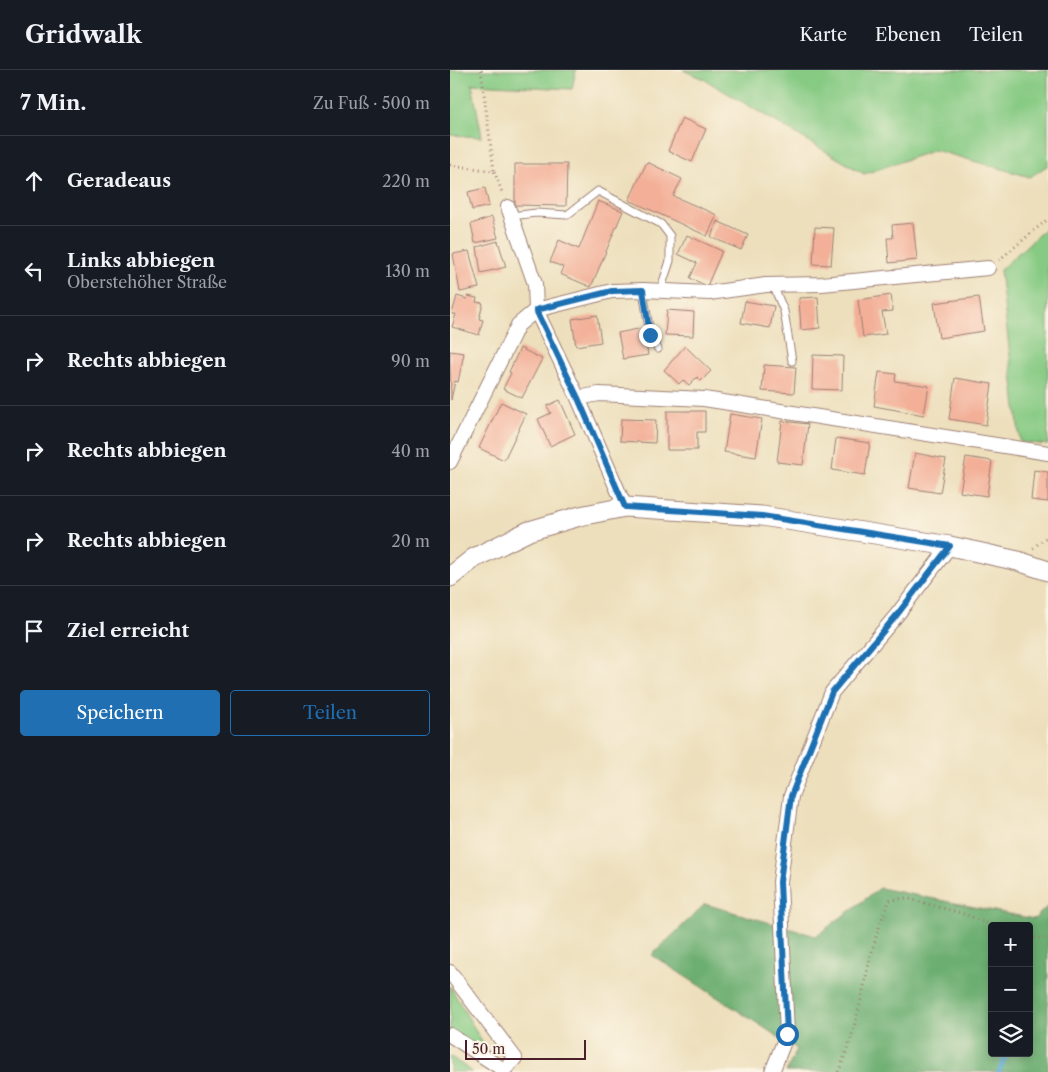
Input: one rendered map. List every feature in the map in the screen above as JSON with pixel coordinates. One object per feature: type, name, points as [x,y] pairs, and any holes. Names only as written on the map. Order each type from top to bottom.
[{"type":"street","points":[[509,212],[535,284],[536,310],[578,398],[625,507]]},
{"type":"street","points":[[450,462],[518,324],[536,310],[612,291],[643,290],[709,293],[773,285],[822,284],[988,268]]},
{"type":"street","points":[[578,398],[599,394],[704,399],[1048,453]]},
{"type":"street","points":[[450,577],[474,558],[529,531],[580,516],[625,507],[762,516],[950,546],[1018,561],[1048,571]]},
{"type":"street","points":[[772,1072],[787,1034],[780,882],[791,796],[832,692],[896,616],[950,546]]},
{"type":"street","points":[[450,972],[515,1058],[506,1071],[450,1035]]},
{"type":"lane","points":[[509,212],[567,215],[598,191],[661,224],[670,236],[670,261],[660,291]]},
{"type":"lane","points":[[773,285],[784,310],[792,361]]},
{"type":"lane","points":[[643,290],[650,335],[658,349]]},
{"type":"path","points":[[481,70],[494,171],[509,212]]},
{"type":"path","points":[[450,165],[494,171]]},
{"type":"path","points":[[988,268],[1048,219]]},
{"type":"path","points":[[838,1072],[849,1048],[881,917],[890,900],[906,898],[964,914],[988,924]]},
{"type":"path","points":[[1033,937],[1048,939]]},
{"type":"green space","points":[[450,70],[576,70],[572,89],[472,84],[482,137],[450,135]]},
{"type":"green space","points":[[683,70],[1048,70],[1048,165],[1030,177],[935,150],[864,174],[702,78]]},
{"type":"green space","points":[[1048,226],[1048,445],[1020,442],[1000,270]]},
{"type":"green space","points":[[880,888],[1034,919],[1048,906],[1048,1072],[786,1072],[797,1049],[652,955],[705,904],[816,936]]},
{"type":"green space","points":[[450,986],[489,1054],[450,1031]]},
{"type":"green space","points":[[450,1056],[472,1072],[450,1072]]},
{"type":"building","points":[[682,118],[706,129],[692,162],[668,151]]},
{"type":"building","points":[[647,162],[682,179],[673,196],[717,215],[707,236],[629,200]]},
{"type":"building","points":[[515,164],[567,164],[566,206],[515,205]]},
{"type":"building","points":[[485,188],[489,206],[472,210],[468,192]]},
{"type":"building","points":[[598,201],[623,211],[591,287],[560,274],[563,267],[550,262],[559,240],[579,249]]},
{"type":"building","points":[[492,217],[498,238],[475,243],[471,224]]},
{"type":"building","points":[[717,221],[748,235],[741,250],[711,237]]},
{"type":"building","points":[[913,223],[917,260],[889,263],[887,238],[893,238],[892,225]]},
{"type":"building","points":[[815,227],[834,228],[831,265],[813,264]]},
{"type":"building","points":[[687,235],[722,251],[707,286],[690,278],[697,263],[678,254]]},
{"type":"building","points":[[498,241],[506,267],[481,273],[477,247]]},
{"type":"building","points":[[469,251],[479,288],[460,292],[453,254]]},
{"type":"building","points":[[891,295],[893,311],[882,312],[886,334],[863,337],[858,300]]},
{"type":"building","points":[[457,296],[467,299],[468,296],[477,298],[476,302],[483,303],[479,319],[483,320],[479,335],[452,327],[456,314],[452,314]]},
{"type":"building","points":[[818,297],[820,328],[801,330],[799,298]]},
{"type":"building","points":[[979,297],[984,331],[939,338],[934,303]]},
{"type":"building","points":[[745,301],[774,306],[770,328],[741,323]]},
{"type":"building","points":[[667,310],[694,312],[693,336],[665,335]]},
{"type":"building","points":[[597,315],[601,342],[576,346],[572,319]]},
{"type":"building","points":[[643,328],[648,355],[623,359],[618,333]]},
{"type":"building","points":[[685,346],[711,371],[701,381],[697,377],[689,385],[683,380],[679,384],[664,370]]},
{"type":"building","points":[[520,348],[542,359],[522,398],[503,389]]},
{"type":"building","points":[[450,351],[464,353],[458,382],[455,381],[451,400]]},
{"type":"building","points":[[813,355],[843,356],[842,390],[812,389]]},
{"type":"building","points":[[764,365],[796,367],[794,393],[762,391]]},
{"type":"building","points":[[879,372],[896,374],[895,381],[929,386],[924,415],[874,406]]},
{"type":"building","points":[[955,378],[992,384],[986,425],[949,419]]},
{"type":"building","points":[[560,400],[575,434],[550,446],[538,419],[551,413],[547,406]]},
{"type":"building","points":[[501,402],[526,414],[504,460],[479,448]]},
{"type":"building","points":[[667,411],[705,411],[705,432],[697,432],[697,450],[667,450]]},
{"type":"building","points":[[730,414],[762,419],[756,457],[724,452]]},
{"type":"building","points":[[621,419],[656,420],[655,443],[620,441]]},
{"type":"building","points":[[782,421],[808,424],[803,465],[777,462]]},
{"type":"building","points":[[836,438],[870,443],[865,475],[832,470]]},
{"type":"building","points":[[915,453],[946,459],[940,493],[909,488]]},
{"type":"building","points":[[966,457],[992,461],[987,496],[960,492]]},
{"type":"building","points":[[1034,470],[1048,472],[1048,502],[1031,500]]},
{"type":"waterway","points":[[999,1072],[1005,1057]]},
{"type":"route","points":[[650,335],[643,290],[612,291],[536,310],[578,398],[625,507],[762,516],[950,546],[896,616],[832,692],[791,796],[780,882],[787,1034]]}]
